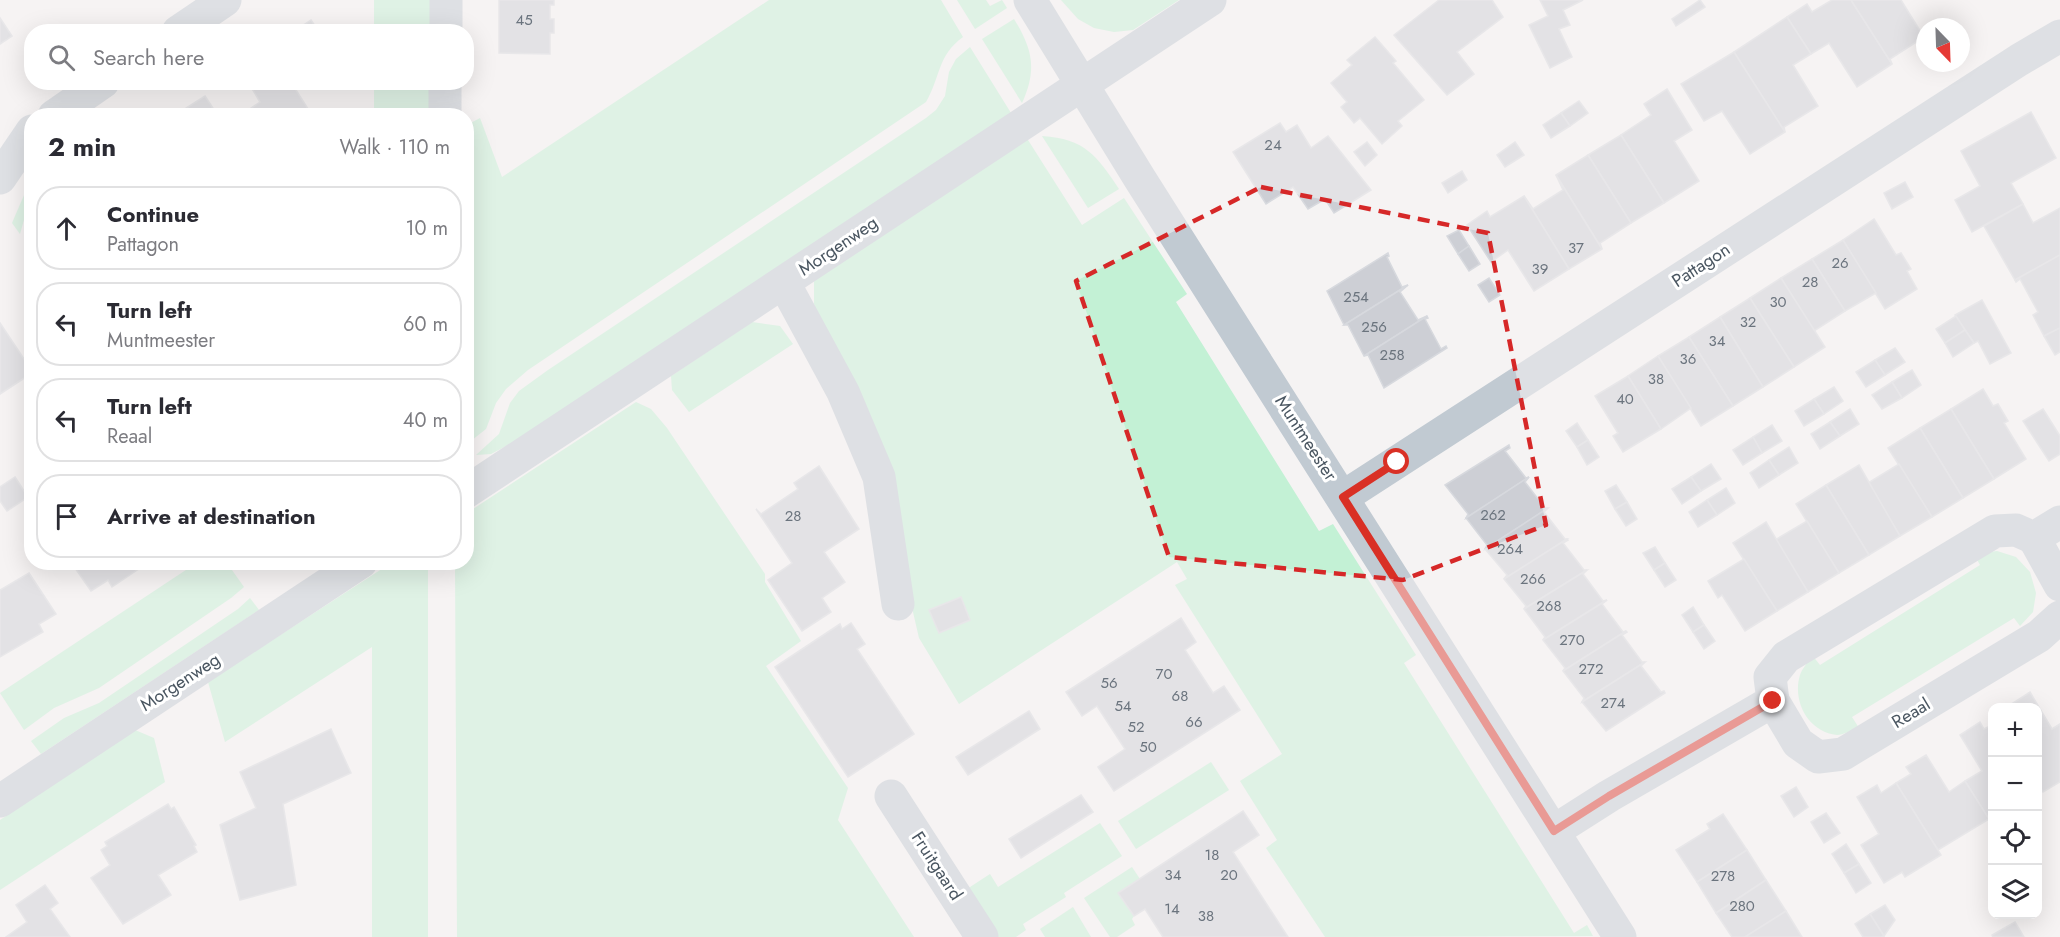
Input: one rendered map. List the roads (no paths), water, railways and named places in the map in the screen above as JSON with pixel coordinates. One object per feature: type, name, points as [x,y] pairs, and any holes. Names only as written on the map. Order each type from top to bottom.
[{"type":"street","points":[[190,24],[225,0]]},
{"type":"street","points":[[446,0],[446,24]]},
{"type":"street","name":"Muntmeester","points":[[1030,0],[1620,937]]},
{"type":"street","name":"Morgenweg","points":[[474,487],[1210,0]]},
{"type":"street","name":"Pattagon","points":[[1343,497],[2060,36]]},
{"type":"street","points":[[66,108],[91,90]]},
{"type":"street","points":[[445,90],[445,108]]},
{"type":"street","points":[[0,178],[24,143]]},
{"type":"street","points":[[784,283],[843,392],[879,477],[898,603]]},
{"type":"street","points":[[1554,831],[1609,796],[1773,701],[1770,677],[1786,657],[1995,531],[2047,530],[2060,585]]},
{"type":"street","name":"Morgenweg","points":[[0,801],[348,570]]},
{"type":"street","name":"Reaal","points":[[1773,701],[1798,742],[1818,757],[1843,754],[2039,636],[2060,617]]},
{"type":"street","name":"Fruitgaard","points":[[891,796],[982,937]]}]
